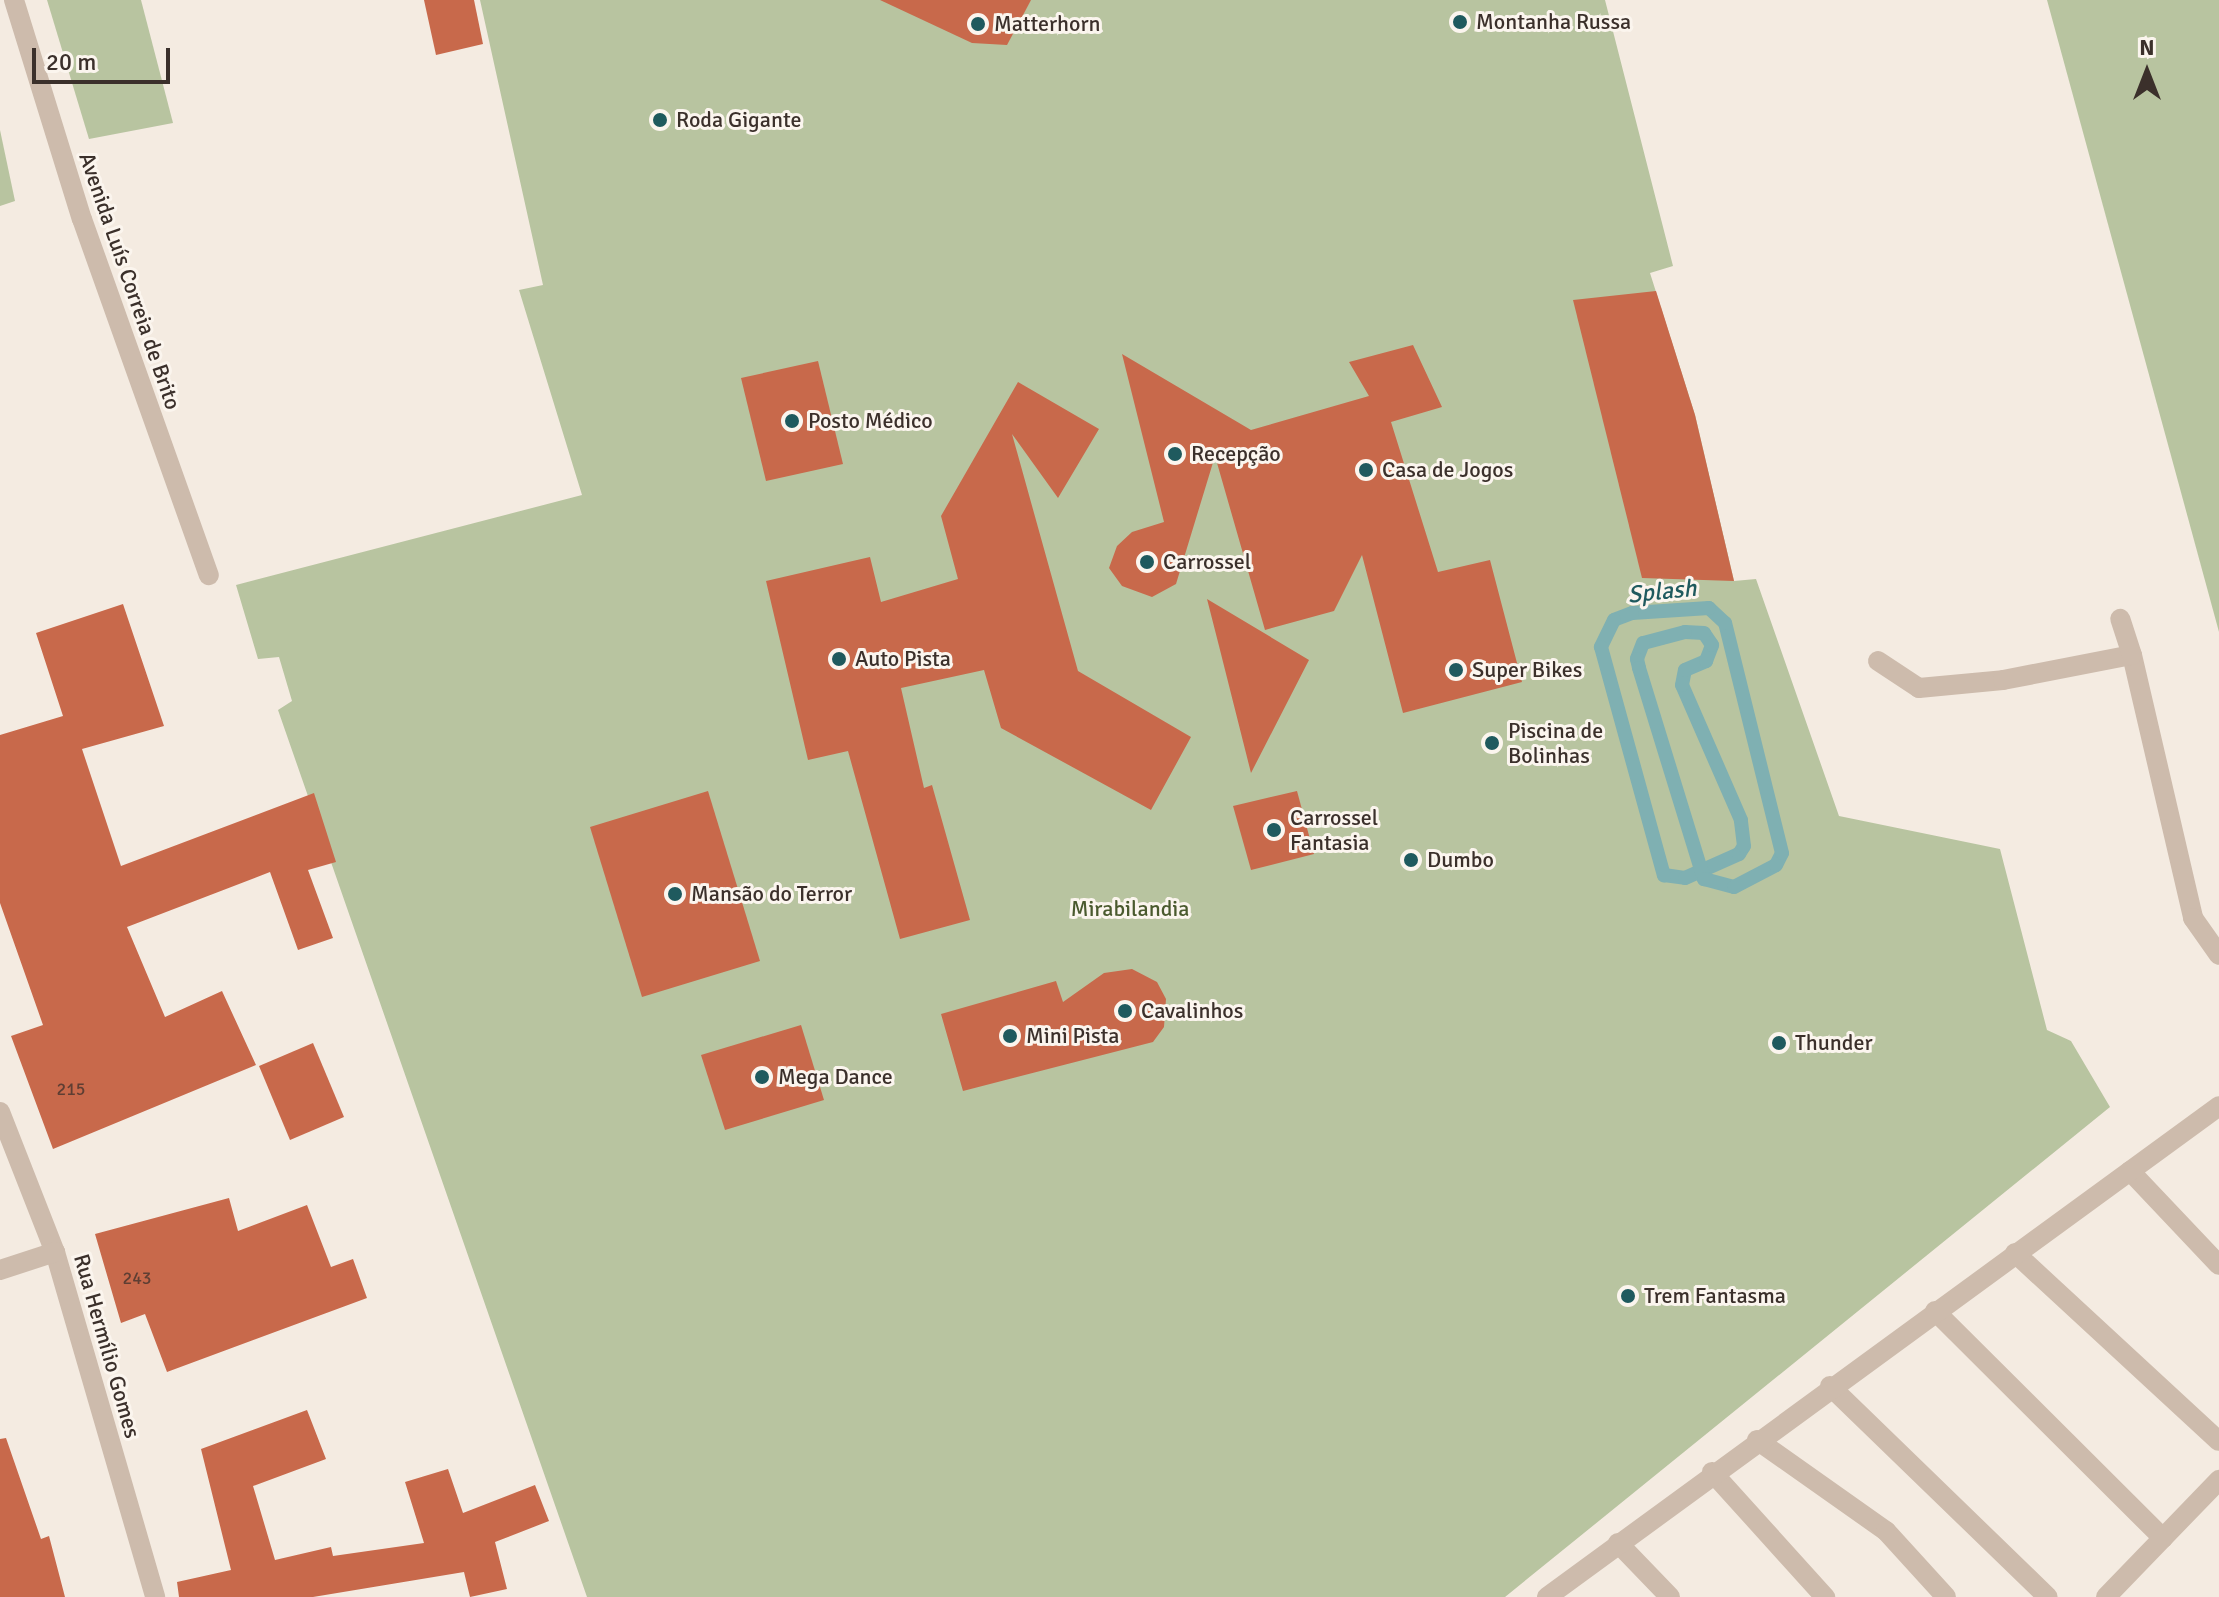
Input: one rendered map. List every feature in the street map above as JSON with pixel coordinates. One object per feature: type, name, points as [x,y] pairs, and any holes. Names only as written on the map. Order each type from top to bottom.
[{"type":"street","name":"Avenida Luís Correia de Brito","points":[[14,0],[82,219],[209,575]]},
{"type":"street","points":[[2120,619],[2132,655],[2193,918],[2219,955]]},
{"type":"street","points":[[1878,661],[1919,688],[2132,655]]},
{"type":"street","points":[[1547,1597],[1712,1472],[2219,1106]]},
{"type":"street","name":"Rua Hermílio Gomes","points":[[0,1112],[55,1252],[155,1597]]},
{"type":"street","points":[[2130,1171],[2219,1265]]},
{"type":"street","points":[[0,1270],[55,1252]]},
{"type":"street","points":[[2015,1253],[2219,1441]]},
{"type":"street","points":[[1935,1311],[2163,1538]]},
{"type":"street","points":[[1830,1386],[2048,1597]]},
{"type":"street","points":[[1757,1440],[1886,1531],[1946,1597]]},
{"type":"street","points":[[1712,1472],[1825,1597]]},
{"type":"street","points":[[2106,1597],[2219,1480]]},
{"type":"street","points":[[1618,1543],[1670,1597]]},
{"type":"green space","points":[[47,0],[141,0],[173,123],[89,139]]},
{"type":"green space","name":"Mirabilandia","points":[[480,0],[1605,0],[1673,266],[1650,273],[1695,415],[1734,581],[1756,579],[1839,816],[2000,849],[2047,1030],[2071,1041],[2110,1107],[1505,1597],[587,1597],[278,710],[292,701],[279,657],[258,659],[236,585],[582,495],[519,290],[543,285]]},
{"type":"green space","points":[[2047,0],[2219,0],[2219,632]]},
{"type":"green space","points":[[0,130],[15,201],[0,206]]},
{"type":"building","points":[[424,0],[474,0],[483,44],[436,55]]},
{"type":"building","name":"Matterhorn","points":[[880,0],[1031,0],[1007,45],[972,43]]},
{"type":"building","points":[[1656,291],[1695,415],[1734,581],[1642,578],[1573,300]]},
{"type":"building","points":[[1413,345],[1442,407],[1391,422],[1438,572],[1490,560],[1522,682],[1403,713],[1362,555],[1334,611],[1265,630],[1215,456],[1176,584],[1152,597],[1122,586],[1109,568],[1117,546],[1132,532],[1164,522],[1122,354],[1251,430],[1369,396],[1349,362]]},
{"type":"building","name":"Posto Médico","points":[[818,361],[843,464],[766,481],[741,378]]},
{"type":"building","points":[[1018,382],[1099,429],[1058,498],[1012,434],[1078,671],[1191,737],[1151,810],[1001,728],[984,670],[901,688],[924,788],[932,785],[970,920],[900,939],[848,751],[808,760],[766,581],[870,557],[881,602],[958,579],[941,516]]},
{"type":"building","points":[[1207,599],[1309,660],[1251,773],[1219,646]]},
{"type":"building","points":[[123,604],[164,726],[82,749],[121,866],[314,793],[336,862],[308,870],[333,938],[298,950],[270,872],[127,927],[165,1017],[222,991],[256,1065],[53,1149],[11,1036],[43,1025],[0,903],[0,735],[63,716],[36,633]]},
{"type":"building","name":"Mansão do Terror","points":[[708,791],[760,961],[642,997],[590,827]]},
{"type":"building","name":"Carrossel Fantasia","points":[[1297,791],[1314,854],[1251,870],[1233,806]]},
{"type":"building","points":[[1132,969],[1157,982],[1166,999],[1164,1027],[1153,1042],[963,1091],[941,1014],[1056,981],[1063,1002],[1104,973]]},
{"type":"building","name":"Mega Dance","points":[[801,1025],[824,1100],[725,1130],[701,1055]]},
{"type":"building","points":[[313,1043],[344,1117],[290,1140],[259,1066]]},
{"type":"building","points":[[229,1198],[238,1231],[307,1205],[331,1267],[353,1259],[367,1298],[167,1372],[145,1314],[121,1323],[95,1234]]},
{"type":"building","points":[[307,1410],[326,1459],[253,1486],[275,1560],[331,1547],[333,1556],[424,1543],[405,1482],[448,1469],[463,1513],[535,1485],[549,1521],[495,1542],[507,1589],[470,1597],[464,1572],[313,1597],[179,1597],[177,1582],[231,1570],[201,1449]]},
{"type":"building","points":[[6,1438],[41,1539],[49,1536],[65,1597],[0,1597],[0,1439]]},
{"type":"waterway","name":"Splash","points":[[1664,875],[1601,647],[1614,620],[1632,613],[1709,608],[1725,623],[1782,853],[1776,865],[1734,887],[1704,879],[1639,668],[1637,659],[1643,643],[1685,632],[1704,633],[1712,645],[1706,661],[1685,670],[1682,685],[1741,820],[1744,846],[1739,854],[1685,878],[1664,875]]},
{"type":"place","name":"Montanha Russa","points":[[1460,22]]},
{"type":"place","name":"Matterhorn","points":[[978,24]]},
{"type":"place","name":"Roda Gigante","points":[[660,120]]},
{"type":"place","name":"Posto Médico","points":[[792,421]]},
{"type":"place","name":"Recepção","points":[[1175,454]]},
{"type":"place","name":"Casa de Jogos","points":[[1366,470]]},
{"type":"place","name":"Carrossel","points":[[1147,562]]},
{"type":"place","name":"Auto Pista","points":[[839,659]]},
{"type":"place","name":"Super Bikes","points":[[1456,670]]},
{"type":"place","name":"Piscina de Bolinhas","points":[[1492,743]]},
{"type":"place","name":"Carrossel Fantasia","points":[[1274,830]]},
{"type":"place","name":"Dumbo","points":[[1411,860]]},
{"type":"place","name":"Mansão do Terror","points":[[675,894]]},
{"type":"place","name":"Cavalinhos","points":[[1125,1011]]},
{"type":"place","name":"Mini Pista","points":[[1010,1036]]},
{"type":"place","name":"Thunder","points":[[1779,1043]]},
{"type":"place","name":"Mega Dance","points":[[762,1077]]},
{"type":"place","name":"Trem Fantasma","points":[[1628,1296]]}]
